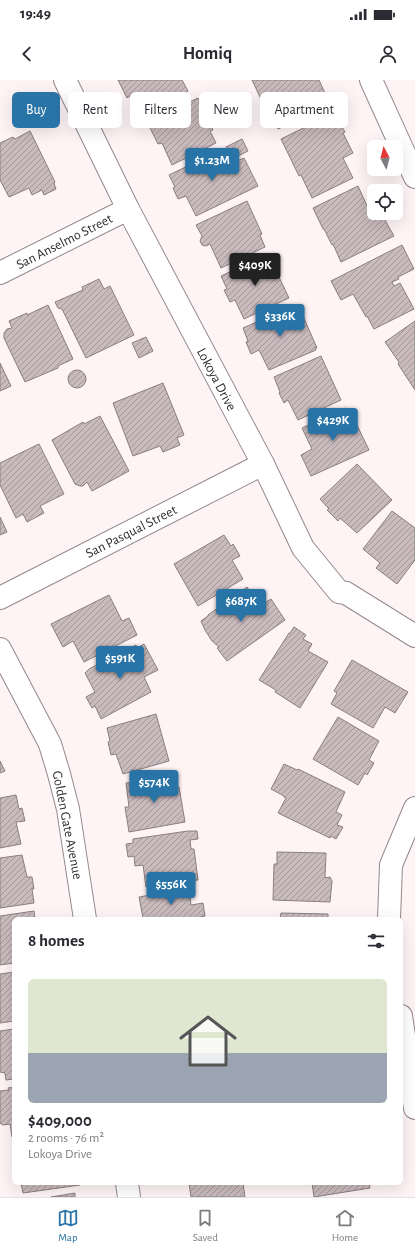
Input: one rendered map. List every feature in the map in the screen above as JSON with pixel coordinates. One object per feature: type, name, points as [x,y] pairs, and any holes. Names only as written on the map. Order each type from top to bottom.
[{"type":"street","name":"Lokoya Drive","points":[[64,80],[128,209],[262,464],[303,548],[339,592],[346,593],[415,636]]},
{"type":"street","points":[[371,80],[415,176]]},
{"type":"street","name":"San Anselmo Street","points":[[0,273],[128,209]]},
{"type":"street","name":"San Pasqual Street","points":[[0,598],[262,464]]},
{"type":"street","name":"Golden Gate Avenue","points":[[0,649],[50,744],[69,816],[85,917]]},
{"type":"street","points":[[388,917],[391,865],[415,808]]},
{"type":"street","points":[[403,1029],[415,1108]]},
{"type":"street","points":[[127,1185],[129,1197]]},
{"type":"building","points":[[118,80],[182,80],[188,91],[130,92],[130,96],[127,98]]},
{"type":"building","points":[[252,80],[319,80],[324,92],[260,92],[260,97]]},
{"type":"building","points":[[198,98],[199,128],[212,128],[213,130],[210,131],[216,143],[172,165],[162,143],[158,144],[150,128],[191,128],[191,101]]},
{"type":"building","points":[[303,128],[343,128],[345,132],[343,133],[353,153],[343,158],[353,178],[312,198],[301,175],[299,176],[281,139]]},
{"type":"building","points":[[30,131],[55,182],[56,189],[44,195],[42,190],[32,195],[29,188],[9,197],[0,180],[0,143],[13,137],[15,139]]},
{"type":"building","points":[[242,139],[248,151],[232,159],[226,147]]},
{"type":"building","points":[[221,150],[228,165],[244,158],[258,186],[196,216],[186,196],[178,199],[173,188],[175,187],[169,175]]},
{"type":"building","points":[[358,186],[367,206],[367,220],[385,220],[394,236],[341,262],[313,208]]},
{"type":"building","points":[[247,201],[262,234],[260,235],[265,247],[221,268],[210,244],[206,246],[202,245],[200,241],[202,236],[196,225]]},
{"type":"building","points":[[402,245],[414,269],[398,277],[399,279],[392,282],[394,286],[400,283],[414,309],[374,329],[353,294],[341,300],[331,281]]},
{"type":"building","points":[[268,254],[289,298],[244,319],[235,300],[230,302],[224,290],[227,289],[221,276]]},
{"type":"building","points":[[99,279],[104,289],[110,286],[134,335],[86,358],[62,309],[58,308],[55,302],[83,290],[82,287]]},
{"type":"building","points":[[48,305],[73,359],[58,366],[58,368],[25,382],[4,338],[4,333],[7,329],[12,328],[9,321],[27,313],[27,315]]},
{"type":"building","points":[[295,305],[300,317],[303,316],[317,348],[315,348],[316,350],[269,370],[259,350],[251,354],[246,342],[248,341],[243,328]]},
{"type":"building","points":[[415,321],[415,390],[398,364],[399,362],[385,342]]},
{"type":"building","points":[[146,337],[153,351],[139,358],[132,343]]},
{"type":"building","points":[[321,356],[341,400],[298,420],[288,400],[284,403],[274,377]]},
{"type":"building","points":[[0,363],[11,386],[0,391]]},
{"type":"building","points":[[77,370],[83,373],[86,379],[83,385],[77,388],[71,385],[68,379],[71,373]]},
{"type":"building","points":[[163,383],[184,435],[177,438],[180,445],[163,452],[160,446],[133,456],[113,403]]},
{"type":"building","points":[[345,408],[350,419],[353,417],[369,450],[311,476],[301,455],[312,449],[302,428]]},
{"type":"building","points":[[100,416],[129,471],[92,491],[87,482],[83,486],[75,484],[52,440],[83,422],[84,424]]},
{"type":"building","points":[[39,444],[64,494],[40,506],[44,513],[27,522],[23,514],[16,518],[0,485],[0,463]]},
{"type":"building","points":[[357,464],[392,500],[357,533],[340,518],[338,521],[327,510],[329,509],[320,499]]},
{"type":"building","points":[[392,511],[415,528],[415,560],[397,584],[376,568],[380,563],[363,549]]},
{"type":"building","points":[[0,517],[7,532],[0,535]]},
{"type":"building","points":[[224,535],[231,546],[233,544],[240,556],[232,560],[243,579],[198,606],[174,564]]},
{"type":"building","points":[[247,587],[260,606],[271,599],[285,620],[227,661],[217,648],[219,647],[212,641],[201,621]]},
{"type":"building","points":[[109,595],[122,621],[129,618],[137,635],[84,662],[73,641],[63,647],[51,624]]},
{"type":"building","points":[[294,627],[306,635],[303,639],[312,644],[308,651],[328,662],[300,708],[275,692],[276,690],[259,680]]},
{"type":"building","points":[[144,644],[158,670],[144,677],[151,692],[101,719],[95,706],[92,708],[86,697],[95,692],[85,673],[89,669],[136,645],[137,648]]},
{"type":"building","points":[[352,660],[408,692],[395,713],[385,707],[373,728],[331,704],[337,693],[334,691]]},
{"type":"building","points":[[156,714],[169,761],[123,774],[116,754],[111,755],[107,728]]},
{"type":"building","points":[[338,717],[379,741],[369,760],[374,763],[367,775],[365,773],[358,785],[313,759]]},
{"type":"building","points":[[0,761],[5,771],[0,773]]},
{"type":"building","points":[[284,764],[297,770],[298,769],[345,792],[336,812],[342,815],[337,825],[343,827],[336,839],[331,836],[330,838],[278,813],[286,798],[271,789]]},
{"type":"building","points":[[174,776],[175,787],[179,787],[185,822],[129,832],[125,807],[129,807],[126,783]]},
{"type":"building","points":[[16,795],[19,809],[22,808],[25,821],[16,822],[21,844],[0,848],[0,798]]},
{"type":"building","points":[[197,831],[198,839],[190,840],[191,849],[194,849],[198,880],[146,887],[143,865],[135,866],[134,856],[128,857],[126,844],[133,843],[133,839]]},
{"type":"building","points":[[277,852],[326,853],[325,878],[330,877],[332,881],[330,902],[273,900],[274,864],[277,864]]},
{"type":"building","points":[[22,855],[27,877],[32,877],[34,903],[0,908],[0,858]]},
{"type":"building","points":[[189,888],[191,905],[203,903],[205,916],[143,917],[139,897]]},
{"type":"building","points":[[34,911],[35,917],[12,917],[12,963],[0,965],[0,916]]},
{"type":"building","points":[[281,913],[328,914],[328,917],[280,917]]},
{"type":"building","points":[[12,972],[12,1021],[0,1023],[0,974]]},
{"type":"building","points":[[12,1029],[12,1079],[6,1080],[5,1073],[0,1072],[0,1031]]},
{"type":"building","points":[[12,1087],[12,1137],[10,1124],[3,1125],[0,1123],[0,1091],[9,1090],[8,1088]]},
{"type":"building","points":[[21,1185],[80,1185],[23,1193]]},
{"type":"building","points":[[189,1185],[243,1185],[245,1197],[191,1197]]},
{"type":"building","points":[[312,1185],[369,1185],[370,1188],[314,1197]]},
{"type":"building","points":[[75,1193],[75,1197],[51,1197]]}]
